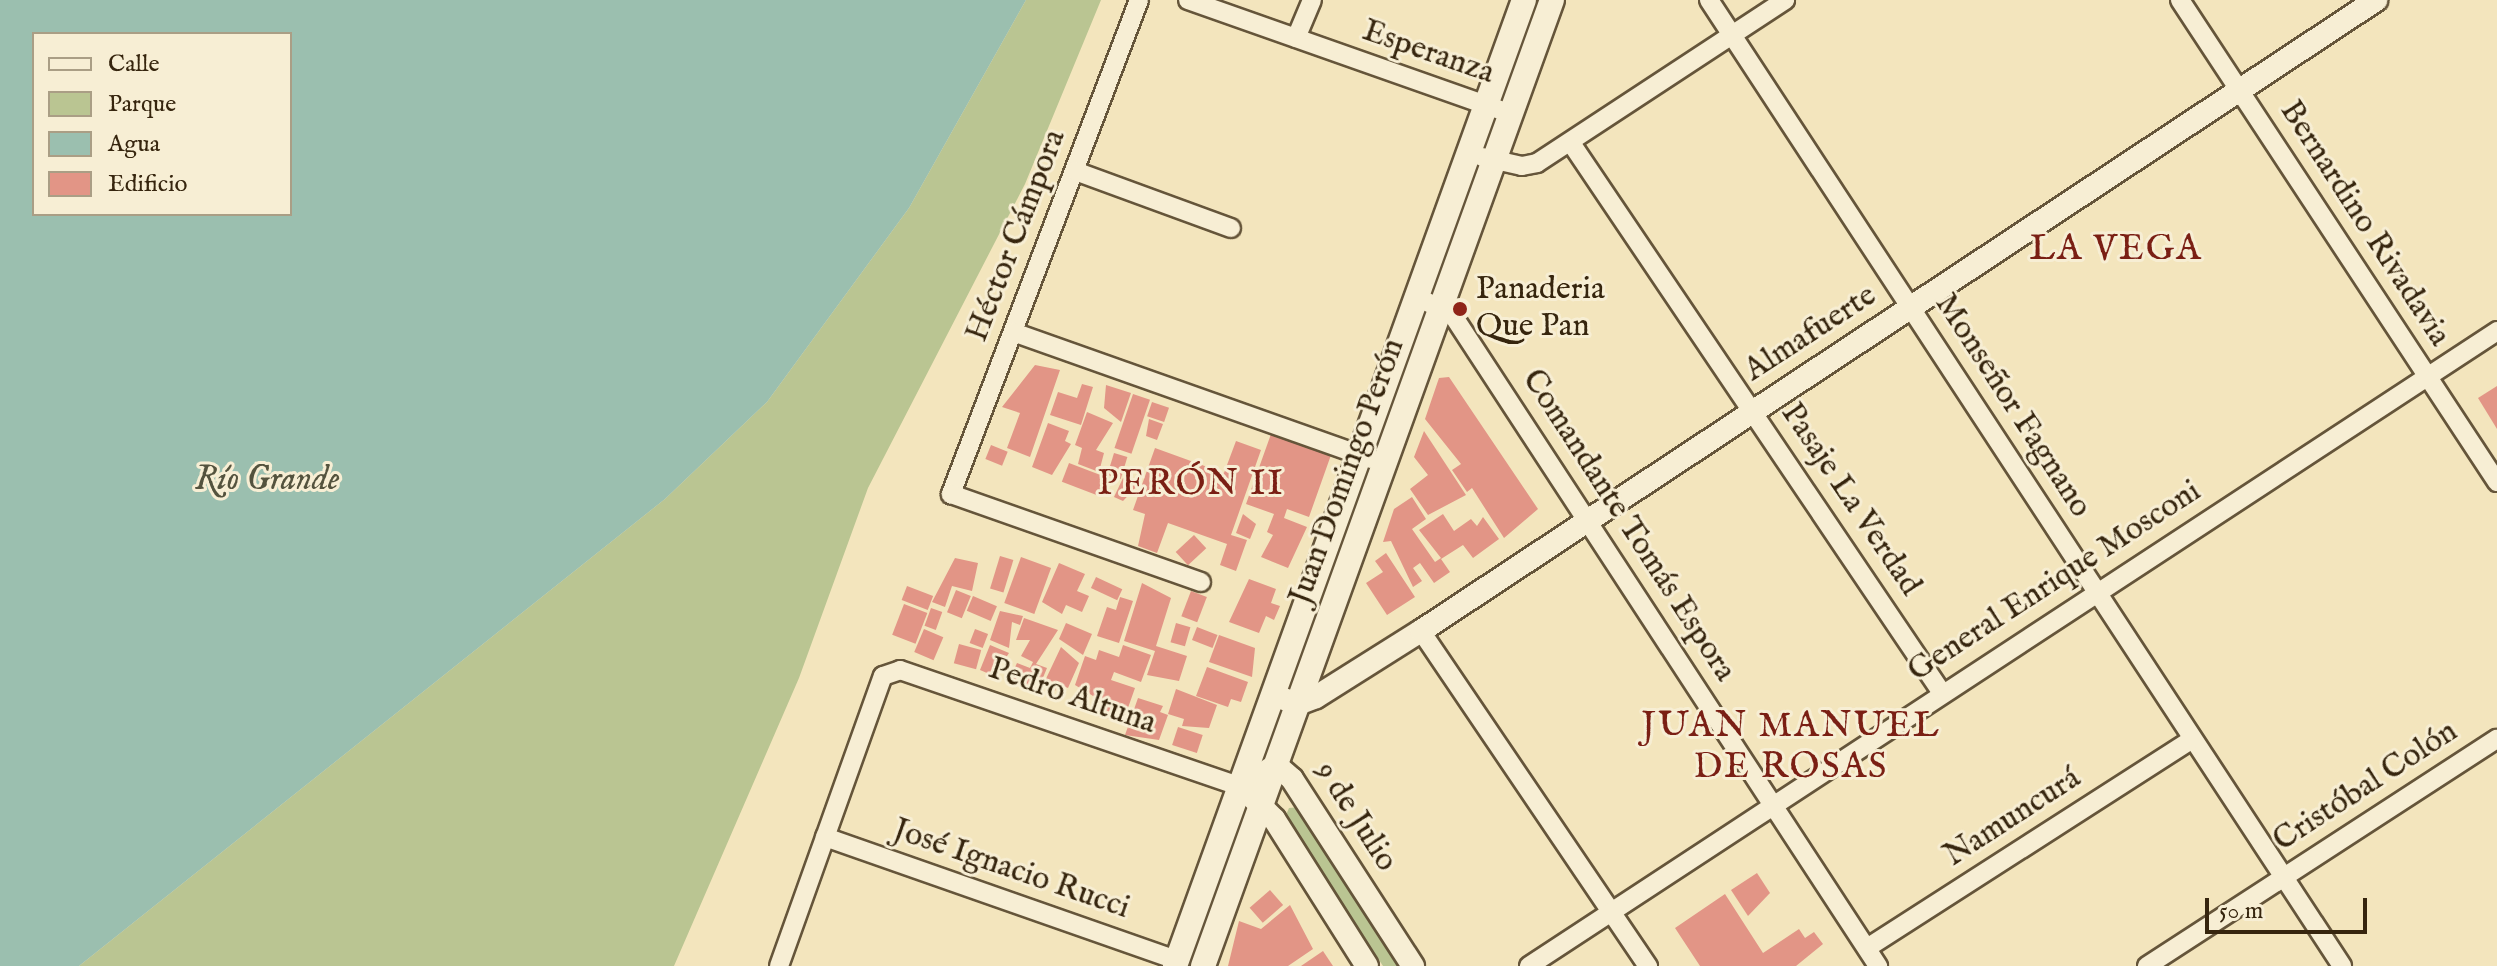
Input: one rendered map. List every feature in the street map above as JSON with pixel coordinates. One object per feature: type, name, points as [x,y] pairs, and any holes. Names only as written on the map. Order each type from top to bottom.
[{"type":"main road","name":"Juan Domingo Perón","points":[[1203,966],[1276,765],[1288,700],[1360,455],[1524,0]]},
{"type":"main road","name":"Juan Domingo Perón","points":[[1176,963],[1242,787],[1288,700],[1386,463],[1552,0]]},
{"type":"street","name":"Héctor Cámpora","points":[[1139,0],[951,494],[1201,582]]},
{"type":"street","name":"Esperanza","points":[[1188,0],[1511,114]]},
{"type":"street","points":[[1296,38],[1312,0]]},
{"type":"street","name":"Monseñor Fagnano","points":[[1709,0],[2342,966]]},
{"type":"street","points":[[1469,153],[1495,160],[1537,163],[1785,0]]},
{"type":"street","name":"Bernardino Rivadavia","points":[[2180,0],[2497,482]]},
{"type":"street","name":"Almafuerte","points":[[1288,700],[1421,631],[2376,0]]},
{"type":"street","name":"Pasaje La Verdad","points":[[1571,143],[1942,693]]},
{"type":"street","points":[[1075,171],[1231,228]]},
{"type":"street","points":[[1417,297],[1443,305]]},
{"type":"street","name":"Comandante Tomás Espora","points":[[1443,305],[1774,802],[1878,966]]},
{"type":"street","name":"General Enrique Mosconi","points":[[1529,966],[2426,374],[2497,331]]},
{"type":"street","points":[[1013,332],[1386,463]]},
{"type":"street","points":[[1421,631],[1648,966]]},
{"type":"street","name":"Pedro Altuna","points":[[825,837],[883,676],[900,670],[1242,787]]},
{"type":"street","name":"Namuncurá","points":[[1867,948],[2192,739]]},
{"type":"street","name":"Cristóbal Colón","points":[[2147,966],[2497,739]]},
{"type":"street","name":"9 de Julio","points":[[1242,787],[1276,765],[1292,779],[1413,966]]},
{"type":"street","points":[[1242,787],[1262,805],[1367,966]]},
{"type":"street","points":[[779,966],[825,837]]},
{"type":"street","name":"José Ignacio Rucci","points":[[825,837],[1176,963]]},
{"type":"green space","points":[[1026,0],[1101,0],[1025,184],[868,488],[799,678],[674,966],[79,966],[665,499],[767,402],[909,208]]},
{"type":"green space","points":[[1300,807],[1400,966],[1383,966],[1285,817],[1289,808]]},
{"type":"water","name":"Río Grande","points":[[0,0],[1026,0],[909,208],[767,402],[665,499],[79,966],[0,966]]},
{"type":"building","points":[[1035,365],[1060,370],[1030,457],[1007,448],[1020,413],[1002,407]]},
{"type":"building","points":[[1449,377],[1538,509],[1504,538],[1472,488],[1467,492],[1452,470],[1461,464],[1425,419],[1439,378]]},
{"type":"building","points":[[1082,384],[1093,387],[1081,425],[1050,415],[1058,392],[1077,398]]},
{"type":"building","points":[[1106,385],[1131,393],[1121,422],[1104,408]]},
{"type":"building","points":[[2497,386],[2497,429],[2478,398]]},
{"type":"building","points":[[1133,394],[1150,400],[1131,454],[1114,448]]},
{"type":"building","points":[[1152,402],[1169,408],[1164,422],[1147,416]]},
{"type":"building","points":[[1087,412],[1113,423],[1096,450],[1104,453],[1099,472],[1078,464],[1082,448],[1075,445]]},
{"type":"building","points":[[1149,419],[1163,424],[1157,440],[1146,436]]},
{"type":"building","points":[[1048,423],[1069,431],[1065,441],[1071,444],[1052,475],[1032,467]]},
{"type":"building","points":[[1424,431],[1466,495],[1428,515],[1410,489],[1428,475],[1414,457]]},
{"type":"building","points":[[1271,434],[1331,455],[1309,517],[1287,509],[1284,518],[1307,527],[1288,568],[1261,557],[1273,535],[1267,532],[1274,514],[1246,504]]},
{"type":"building","points":[[1236,441],[1261,450],[1231,535],[1247,540],[1236,571],[1220,565],[1227,544],[1168,523],[1157,553],[1138,546],[1145,514],[1133,510],[1155,448],[1224,473]]},
{"type":"building","points":[[991,445],[1008,452],[1002,466],[985,459]]},
{"type":"building","points":[[1114,453],[1127,457],[1121,479],[1107,475]]},
{"type":"building","points":[[1069,463],[1106,477],[1099,496],[1062,482]]},
{"type":"building","points":[[1123,478],[1138,485],[1123,501],[1114,497]]},
{"type":"building","points":[[1412,497],[1426,519],[1412,529],[1435,562],[1441,558],[1419,530],[1443,514],[1454,531],[1471,519],[1477,526],[1483,517],[1499,539],[1473,558],[1463,545],[1441,559],[1450,572],[1434,583],[1420,563],[1413,568],[1422,581],[1413,587],[1391,541],[1383,542],[1394,509]]},
{"type":"building","points":[[1243,514],[1256,524],[1250,539],[1236,533]]},
{"type":"building","points":[[1194,535],[1206,548],[1188,565],[1176,552]]},
{"type":"building","points":[[1386,553],[1415,597],[1387,615],[1366,583],[1383,572],[1375,561]]},
{"type":"building","points":[[1000,556],[1013,560],[1003,593],[990,589]]},
{"type":"building","points":[[1021,557],[1051,568],[1034,614],[1004,603]]},
{"type":"building","points":[[955,558],[978,563],[972,591],[952,586],[945,607],[932,602]]},
{"type":"building","points":[[1059,563],[1085,574],[1077,591],[1089,596],[1082,612],[1066,605],[1062,614],[1042,602]]},
{"type":"building","points":[[1096,577],[1122,589],[1117,600],[1091,588]]},
{"type":"building","points":[[1249,579],[1276,589],[1271,603],[1280,606],[1274,620],[1266,616],[1259,633],[1229,622]]},
{"type":"building","points":[[1142,583],[1171,598],[1156,646],[1187,656],[1179,681],[1147,675],[1155,651],[1124,641]]},
{"type":"building","points":[[907,586],[933,596],[928,610],[902,600]]},
{"type":"building","points":[[956,590],[971,596],[962,618],[947,612]]},
{"type":"building","points":[[1191,591],[1207,597],[1197,622],[1181,616]]},
{"type":"building","points":[[973,596],[997,606],[991,621],[967,611]]},
{"type":"building","points":[[1120,597],[1133,601],[1119,643],[1097,636],[1107,607],[1116,610]]},
{"type":"building","points":[[904,604],[927,613],[916,644],[892,635]]},
{"type":"building","points":[[931,608],[942,612],[936,630],[925,626]]},
{"type":"building","points":[[1000,611],[1023,616],[1020,625],[1012,622],[1009,648],[990,640]]},
{"type":"building","points":[[1024,618],[1058,630],[1036,664],[1047,668],[1037,692],[1009,680],[1017,663],[1030,668],[1033,662],[1021,656],[1030,640],[1016,640]]},
{"type":"building","points":[[1066,623],[1092,634],[1083,655],[1059,639]]},
{"type":"building","points":[[1176,623],[1190,627],[1185,646],[1170,642]]},
{"type":"building","points":[[1197,627],[1218,635],[1213,648],[1192,640]]},
{"type":"building","points":[[924,629],[943,637],[934,660],[914,652]]},
{"type":"building","points":[[975,629],[988,634],[983,648],[970,643]]},
{"type":"building","points":[[1219,635],[1255,648],[1252,677],[1209,662]]},
{"type":"building","points":[[959,644],[981,650],[976,669],[954,663]]},
{"type":"building","points":[[990,645],[1009,653],[994,676],[980,670]]},
{"type":"building","points":[[1123,645],[1151,655],[1141,682],[1114,672],[1111,680],[1135,688],[1123,722],[1098,716],[1103,702],[1075,685],[1085,656],[1096,660],[1099,650],[1119,657]]},
{"type":"building","points":[[1061,647],[1079,663],[1068,688],[1058,684],[1055,691],[1043,685]]},
{"type":"building","points":[[1207,667],[1248,682],[1241,702],[1231,699],[1228,707],[1196,696]]},
{"type":"building","points":[[1176,689],[1217,705],[1209,728],[1182,726],[1184,719],[1168,714]]},
{"type":"building","points":[[1138,698],[1163,706],[1160,712],[1168,715],[1159,740],[1125,735]]},
{"type":"building","points":[[1178,727],[1203,735],[1197,753],[1172,745]]},
{"type":"building","points":[[1757,873],[1770,893],[1748,916],[1731,890]]},
{"type":"building","points":[[1270,890],[1283,905],[1263,923],[1250,908]]},
{"type":"building","points":[[1725,894],[1763,953],[1799,929],[1805,938],[1814,932],[1823,944],[1796,966],[1700,966],[1675,928]]},
{"type":"building","points":[[1290,905],[1313,949],[1288,966],[1228,966],[1239,921],[1261,929]]},
{"type":"building","points":[[1323,951],[1333,966],[1301,966]]},
{"type":"place","name":"Panaderia Que Pan","points":[[1460,309]]},
{"type":"district","name":"LA VEGA","points":[[2116,250]]},
{"type":"district","name":"PERÓN II","points":[[1191,485]]},
{"type":"district","name":"JUAN MANUEL DE ROSAS","points":[[1791,746]]}]
